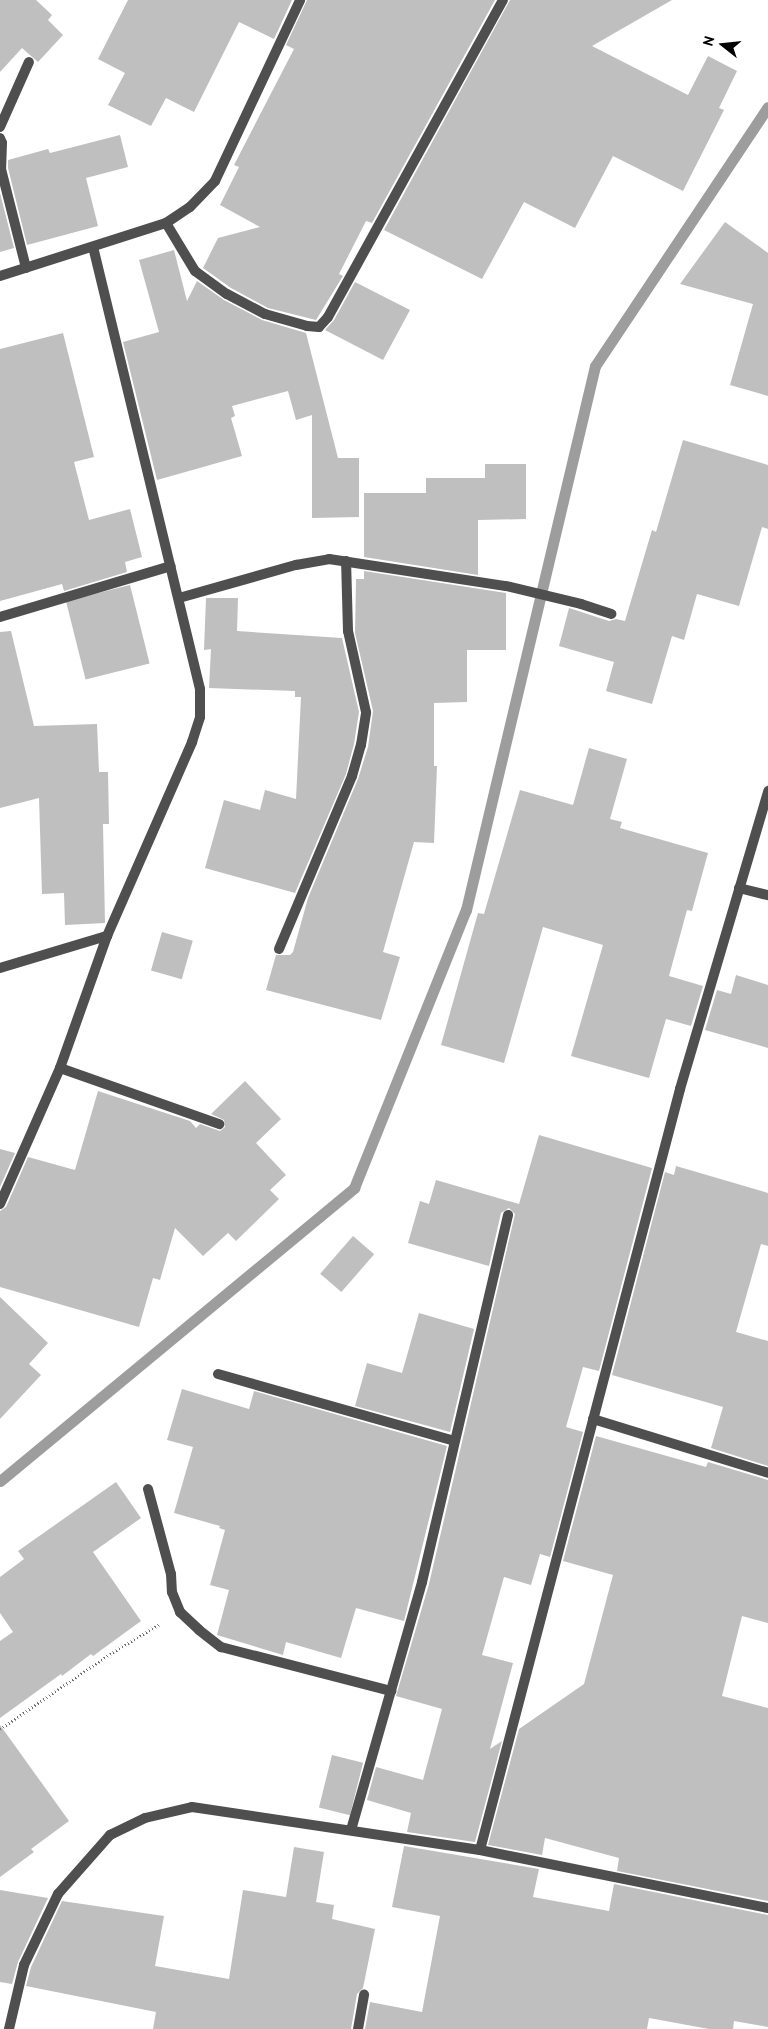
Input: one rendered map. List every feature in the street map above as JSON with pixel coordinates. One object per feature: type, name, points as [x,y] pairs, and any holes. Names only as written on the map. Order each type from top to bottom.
[{"type":"street","points":[[0,276],[93,248],[166,223],[190,207],[215,181],[300,0]]},
{"type":"street","points":[[166,223],[195,271],[227,294],[265,314],[307,326],[319,327],[328,317],[504,0]]},
{"type":"street","points":[[0,127],[29,62]]},
{"type":"street","points":[[0,138],[2,143],[1,169],[26,268]]},
{"type":"street","points":[[0,1204],[60,1068],[107,936],[192,742],[200,717],[200,689],[93,248]]},
{"type":"street","points":[[179,598],[296,565],[329,559],[506,586],[581,604],[611,614]]},
{"type":"street","points":[[280,949],[352,776],[361,745],[366,712],[348,631],[346,561]]},
{"type":"street","points":[[0,617],[171,566]]},
{"type":"street","points":[[480,1850],[680,1090],[768,791]]},
{"type":"street","points":[[739,888],[768,896]]},
{"type":"street","points":[[0,968],[107,936]]},
{"type":"street","points":[[60,1068],[219,1124]]},
{"type":"street","points":[[350,1830],[422,1582],[508,1215]]},
{"type":"street","points":[[218,1374],[455,1441]]},
{"type":"street","points":[[593,1419],[768,1473]]},
{"type":"street","points":[[148,1489],[171,1574],[172,1592],[180,1612],[221,1646],[390,1691]]},
{"type":"street","points":[[9,2029],[24,1965],[58,1894],[110,1835],[145,1818],[192,1807],[480,1850],[768,1908]]},
{"type":"street","points":[[358,2029],[364,1995]]},
{"type":"path","points":[[0,1729],[110,1654],[180,1612]]},
{"type":"building","points":[[0,0],[36,0],[52,15],[48,20],[63,35],[38,62],[22,48],[0,72]]},
{"type":"building","points":[[128,0],[292,0],[274,39],[239,22],[194,112],[166,98],[151,126],[108,105],[125,73],[98,59]]},
{"type":"building","points":[[307,0],[495,0],[372,223],[366,221],[339,274],[343,276],[316,320],[268,308],[231,288],[203,268],[218,238],[260,227],[220,205],[239,167],[234,165],[294,49],[286,45]]},
{"type":"building","points":[[510,0],[672,0],[592,46],[688,95],[708,56],[737,71],[719,108],[724,110],[683,191],[613,156],[575,228],[524,202],[482,279],[384,230]]},
{"type":"building","points":[[120,135],[128,167],[86,178],[98,226],[27,245],[8,168],[8,160],[48,149],[50,153]]},
{"type":"building","points":[[0,193],[14,248],[0,252]]},
{"type":"building","points":[[725,222],[768,253],[768,396],[730,385],[753,304],[680,284]]},
{"type":"building","points":[[174,250],[187,301],[197,281],[224,300],[262,320],[306,333],[338,458],[359,458],[359,517],[312,518],[312,415],[296,420],[288,391],[232,406],[235,416],[231,418],[242,456],[157,480],[123,342],[159,332],[139,260]]},
{"type":"building","points":[[355,282],[410,310],[383,360],[325,330],[334,320]]},
{"type":"building","points":[[63,333],[94,457],[74,462],[89,520],[130,509],[142,557],[125,562],[127,572],[64,591],[62,584],[0,601],[0,349]]},
{"type":"building","points":[[683,440],[768,465],[768,529],[762,527],[739,606],[697,594],[684,640],[672,636],[652,704],[606,691],[614,662],[559,646],[569,608],[609,621],[616,619],[625,621],[652,530],[656,532]]},
{"type":"building","points":[[485,464],[526,464],[526,519],[478,520],[478,575],[364,557],[364,493],[426,493],[426,478],[485,478]]},
{"type":"building","points":[[364,571],[506,593],[506,650],[467,650],[467,702],[434,703],[434,766],[437,766],[434,843],[414,842],[383,952],[400,957],[381,1020],[266,990],[276,955],[290,955],[293,952],[308,898],[358,779],[368,747],[373,711],[355,633],[356,579],[364,579]]},
{"type":"building","points":[[130,585],[150,664],[86,680],[66,601]]},
{"type":"building","points":[[206,598],[238,598],[237,631],[342,638],[359,712],[354,744],[346,774],[295,893],[205,868],[224,800],[260,810],[265,790],[296,799],[301,697],[295,697],[295,691],[209,688],[211,649],[204,650]]},
{"type":"building","points":[[11,631],[34,726],[97,724],[99,772],[108,772],[109,824],[103,824],[105,923],[65,925],[64,893],[42,894],[39,798],[0,808],[0,632]]},
{"type":"building","points":[[589,748],[627,759],[610,819],[622,822],[620,828],[708,853],[692,911],[687,910],[669,976],[703,986],[691,1026],[666,1019],[649,1078],[571,1056],[603,945],[543,927],[504,1063],[441,1045],[478,913],[484,914],[520,790],[573,805]]},
{"type":"building","points":[[162,932],[193,941],[182,979],[151,970]]},
{"type":"building","points":[[736,975],[768,985],[768,1048],[705,1030],[717,990],[731,994]]},
{"type":"building","points":[[245,1081],[281,1119],[256,1143],[286,1175],[270,1190],[279,1199],[236,1241],[228,1233],[203,1256],[175,1228],[160,1280],[153,1278],[139,1327],[0,1287],[0,1211],[6,1207],[28,1157],[75,1170],[98,1091],[190,1121],[196,1128],[200,1124],[220,1131],[225,1127],[224,1120],[211,1114]]},
{"type":"building","points":[[539,1135],[652,1168],[599,1371],[583,1367],[566,1427],[583,1432],[550,1557],[540,1554],[531,1585],[504,1577],[482,1655],[513,1663],[490,1749],[502,1741],[475,1842],[407,1832],[411,1813],[367,1800],[376,1767],[423,1780],[442,1709],[396,1696],[429,1584],[515,1214],[509,1208],[501,1213],[489,1266],[408,1243],[420,1201],[429,1204],[436,1180],[519,1204]]},
{"type":"building","points":[[0,1149],[15,1153],[0,1187]]},
{"type":"building","points":[[676,1166],[768,1193],[768,1246],[761,1244],[736,1332],[768,1341],[768,1466],[711,1448],[723,1407],[612,1375],[665,1172],[674,1175]]},
{"type":"building","points":[[353,1236],[374,1254],[341,1292],[320,1274]]},
{"type":"building","points":[[0,1297],[48,1343],[29,1364],[41,1375],[0,1419]]},
{"type":"building","points":[[419,1313],[474,1329],[450,1432],[355,1406],[367,1363],[402,1373]]},
{"type":"building","points":[[182,1389],[249,1409],[254,1391],[447,1446],[404,1621],[356,1608],[341,1658],[286,1642],[283,1655],[217,1635],[229,1590],[210,1585],[225,1530],[219,1528],[220,1526],[174,1513],[193,1447],[167,1440]]},
{"type":"building","points":[[596,1436],[706,1467],[708,1462],[768,1480],[768,1623],[742,1616],[722,1696],[768,1708],[768,1901],[617,1871],[619,1858],[545,1838],[542,1855],[488,1845],[519,1729],[584,1684],[613,1575],[563,1561]]},
{"type":"building","points":[[116,1482],[141,1518],[93,1552],[141,1621],[93,1656],[91,1654],[62,1676],[61,1674],[0,1718],[0,1641],[13,1632],[0,1613],[0,1577],[24,1559],[18,1551]]},
{"type":"building","points":[[0,1725],[69,1821],[31,1849],[34,1852],[0,1877]]},
{"type":"building","points":[[332,1755],[363,1763],[350,1815],[319,1807]]},
{"type":"building","points":[[404,1846],[539,1869],[533,1897],[609,1911],[614,1884],[768,1915],[768,2027],[734,2021],[733,2029],[709,2029],[649,2018],[647,2029],[365,2029],[370,2002],[422,2012],[440,1916],[392,1907]]},
{"type":"building","points":[[294,1847],[324,1852],[316,1902],[334,1905],[332,1919],[375,1929],[363,1988],[357,1994],[351,2029],[153,2029],[156,2012],[26,1986],[31,1967],[62,1901],[164,1916],[155,1966],[229,1979],[243,1890],[286,1897]]},
{"type":"building","points":[[0,1890],[48,1898],[18,1962],[12,1984],[0,1982]]},
{"type":"waterway","points":[[0,1481],[354,1188],[466,910],[595,366],[768,107]]}]
